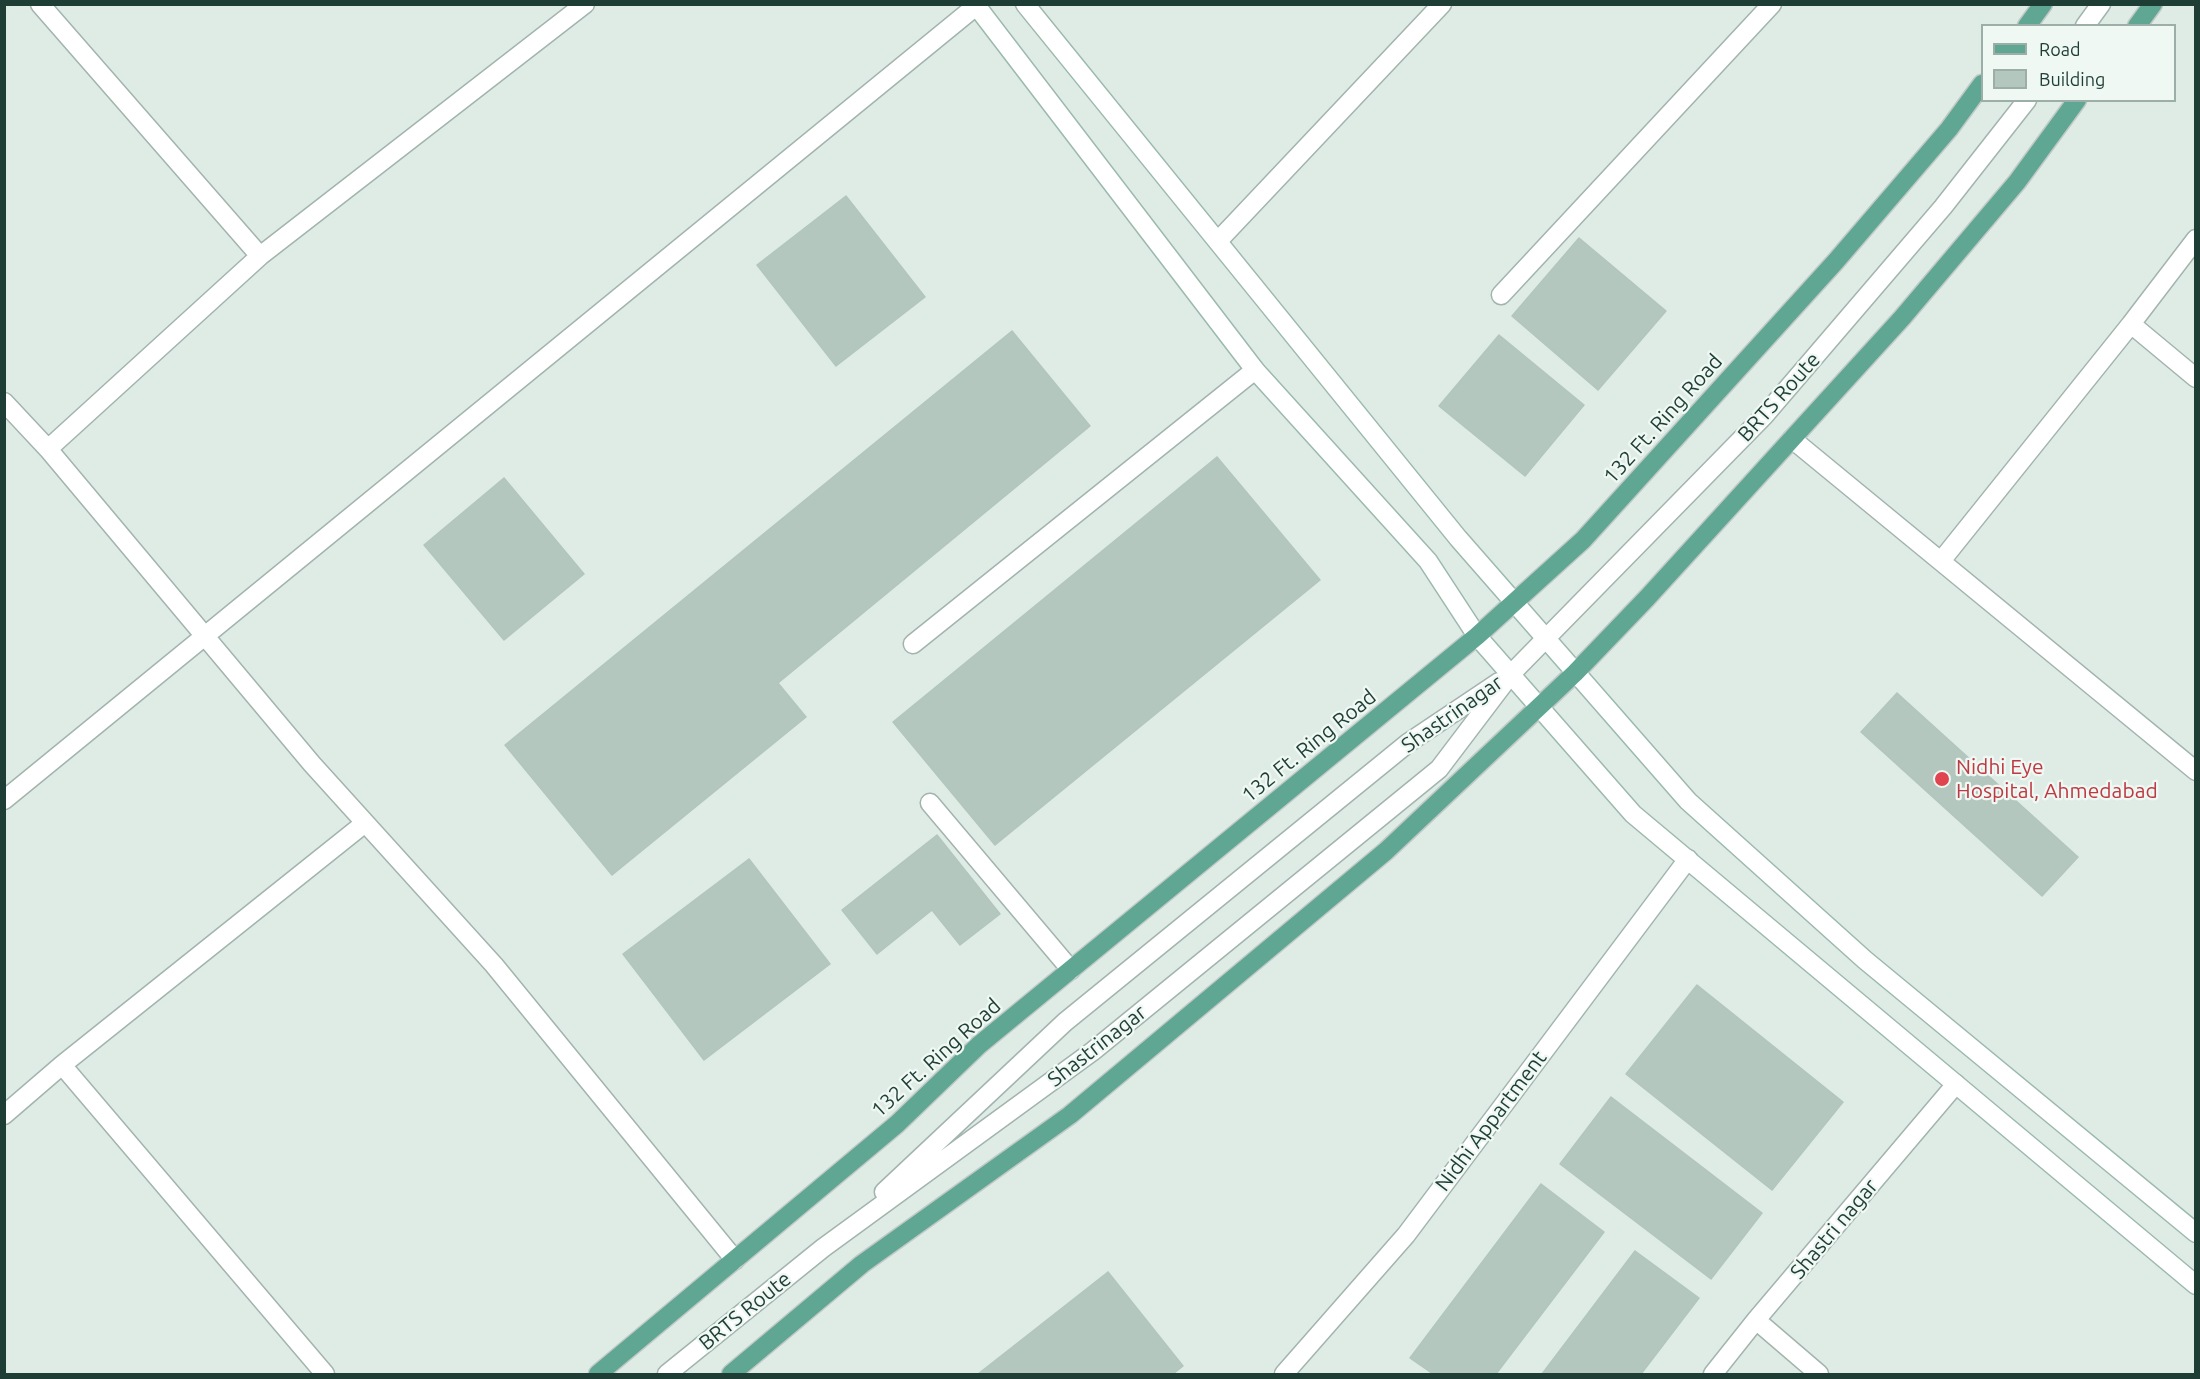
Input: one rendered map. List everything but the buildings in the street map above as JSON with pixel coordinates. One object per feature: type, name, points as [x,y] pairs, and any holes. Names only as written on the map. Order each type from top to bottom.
[{"type":"main road","points":[[2028,24],[2043,4]]},
{"type":"main road","points":[[2138,24],[2153,4]]},
{"type":"main road","name":"132 Ft. Ring Road","points":[[598,1374],[897,1124],[979,1045],[1477,636],[1583,540],[1836,261],[1949,129],[1981,87]]},
{"type":"main road","points":[[731,1374],[862,1264],[1070,1115],[1386,851],[1575,673],[1647,598],[1902,318],[2017,182],[2076,102]]},
{"type":"street","points":[[40,4],[260,256]]},
{"type":"street","points":[[48,449],[260,256],[585,4]]},
{"type":"street","points":[[1025,4],[1451,529],[1688,801],[1865,960],[2196,1233]]},
{"type":"street","points":[[1218,241],[1442,4]]},
{"type":"street","points":[[1501,295],[1772,4]]},
{"type":"street","points":[[2087,24],[2102,4]]},
{"type":"street","points":[[4,800],[976,5],[1255,370],[1428,561],[1477,636],[1633,814],[2196,1285]]},
{"type":"street","name":"BRTS Route","points":[[1510,674],[1764,416],[1943,207],[2025,102]]},
{"type":"street","points":[[1941,561],[2131,324],[2196,239]]},
{"type":"street","points":[[2131,324],[2196,378]]},
{"type":"street","points":[[913,644],[1255,370]]},
{"type":"street","points":[[4,402],[48,449],[204,638],[365,823],[494,965],[735,1260]]},
{"type":"street","points":[[1792,440],[2196,771]]},
{"type":"street","name":"Shastrinagar","points":[[824,1248],[1093,1051],[1439,769],[1510,674]]},
{"type":"street","name":"Shastrinagar","points":[[824,1248],[1065,1022],[1408,743],[1510,674]]},
{"type":"street","points":[[930,802],[1071,970]]},
{"type":"street","points":[[4,1115],[62,1065],[365,823]]},
{"type":"street","name":"Nidhi Appartment","points":[[1284,1374],[1406,1235],[1688,859]]},
{"type":"street","points":[[62,1065],[326,1374]]},
{"type":"street","name":"Shastri nagar","points":[[1713,1374],[1956,1084]]},
{"type":"street","name":"BRTS Route","points":[[667,1374],[824,1248]]},
{"type":"street","points":[[1756,1320],[1819,1374]]},
{"type":"place","name":"Nidhi Eye Hospital, Ahmedabad","points":[[1942,779]]}]
